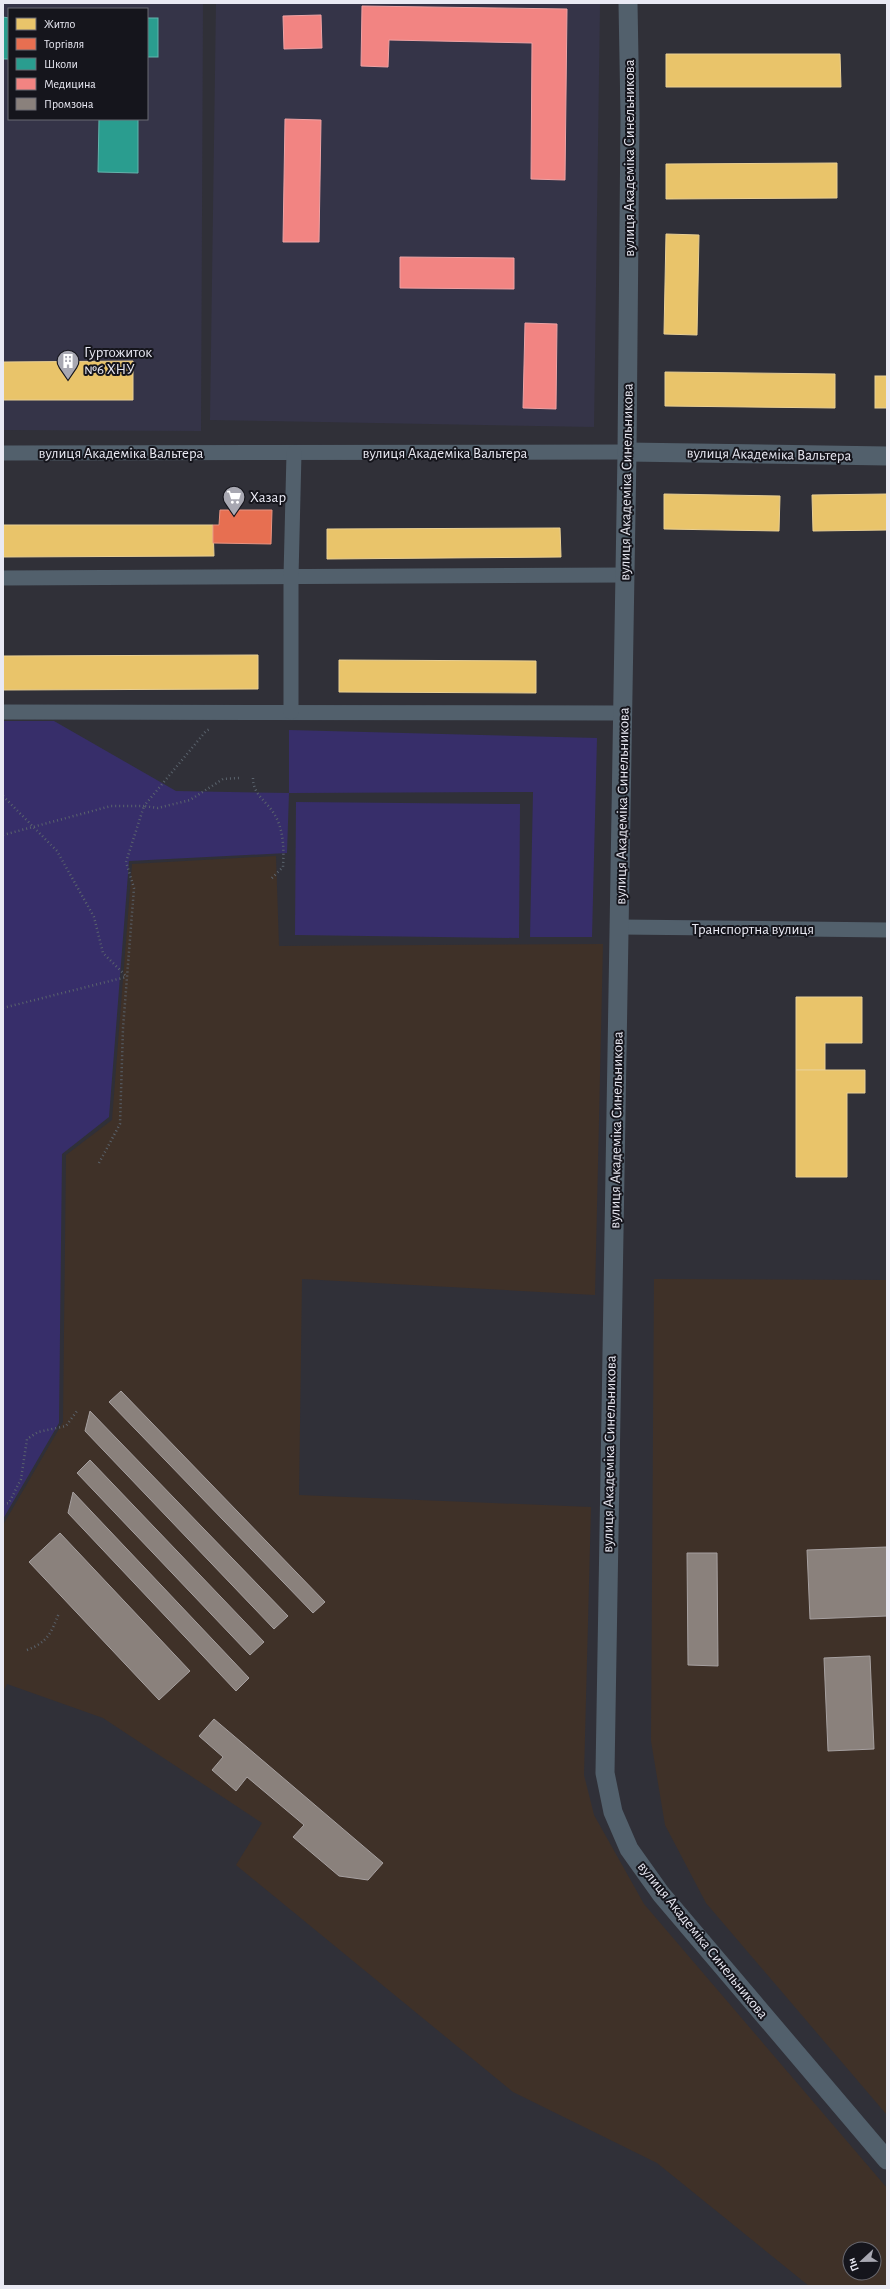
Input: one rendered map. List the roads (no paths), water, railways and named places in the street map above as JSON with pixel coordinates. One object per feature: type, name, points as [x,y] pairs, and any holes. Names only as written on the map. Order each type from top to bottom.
[{"type":"street","name":"вулиця Академіка Синельникова","points":[[628,3],[630,116],[627,452],[605,1774],[613,1812],[629,1849],[661,1894],[887,2160]]},
{"type":"street","name":"вулиця Академіка Вальтера","points":[[3,453],[627,452],[887,456]]},
{"type":"street","points":[[291,712],[291,577],[294,453]]},
{"type":"street","points":[[3,578],[625,575]]},
{"type":"street","points":[[3,712],[623,712]]},
{"type":"street","name":"Транспортна вулиця","points":[[620,928],[887,930]]},
{"type":"place","name":"Гуртожиток №6 ХНУ","points":[[68,380]]},
{"type":"place","name":"Хазар","points":[[234,516]]}]
